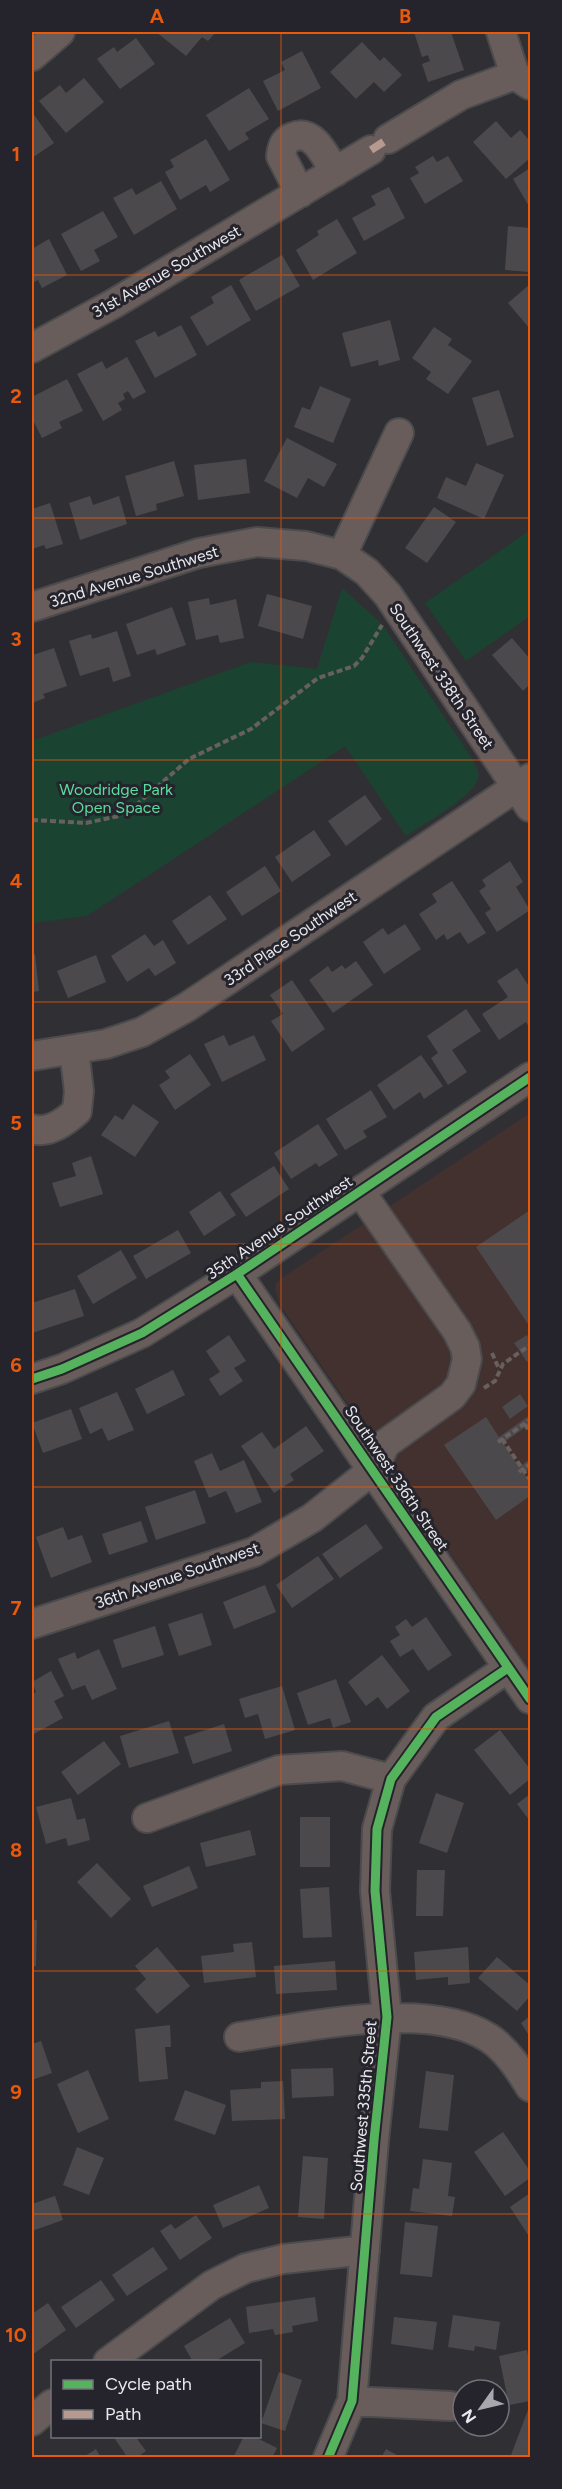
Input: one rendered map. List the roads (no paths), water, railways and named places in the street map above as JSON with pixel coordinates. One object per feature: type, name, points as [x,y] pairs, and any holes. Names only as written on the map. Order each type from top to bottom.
[{"type":"street","points":[[32,56],[60,32]]},
{"type":"street","points":[[501,32],[523,81]]},
{"type":"street","name":"31st Avenue Southwest","points":[[32,348],[113,304],[461,95],[523,81]]},
{"type":"street","points":[[300,193],[281,156],[285,142],[291,137],[306,136],[312,140],[334,172]]},
{"type":"street","points":[[342,555],[399,433]]},
{"type":"street","name":"32nd Avenue Southwest","points":[[32,607],[199,553],[257,542],[306,546],[342,555]]},
{"type":"street","name":"Southwest 338th Street","points":[[342,555],[367,572],[394,604],[526,791]]},
{"type":"street","name":"33rd Place Southwest","points":[[32,1056],[106,1044],[142,1032],[187,1007],[526,791]]},
{"type":"street","points":[[32,1129],[50,1128],[65,1122],[76,1111],[78,1091],[74,1050]]},
{"type":"street","name":"35th Avenue Southwest","points":[[32,1379],[62,1369],[142,1333],[237,1274],[531,1077]]},
{"type":"street","points":[[360,1191],[457,1331],[465,1347],[467,1359],[461,1384],[452,1396],[385,1444],[374,1469]]},
{"type":"street","name":"Southwest 336th Street","points":[[237,1274],[531,1699]]},
{"type":"street","name":"36th Avenue Southwest","points":[[32,1624],[254,1552],[312,1518],[374,1469]]},
{"type":"street","points":[[147,1818],[279,1770],[342,1766],[391,1779],[436,1717],[508,1668]]},
{"type":"street","name":"Southwest 335th Street","points":[[328,2457],[352,2401],[387,2018],[375,1881],[377,1829],[391,1779]]},
{"type":"street","points":[[239,2037],[387,2018],[453,2022],[489,2038],[518,2068],[531,2087]]},
{"type":"street","points":[[109,2360],[212,2285],[246,2268],[283,2259],[365,2250]]},
{"type":"street","points":[[352,2401],[450,2406]]},
{"type":"street","points":[[32,2421],[51,2405]]},
{"type":"park label","name":"Woodridge Park Open Space","points":[[116,798]]}]
